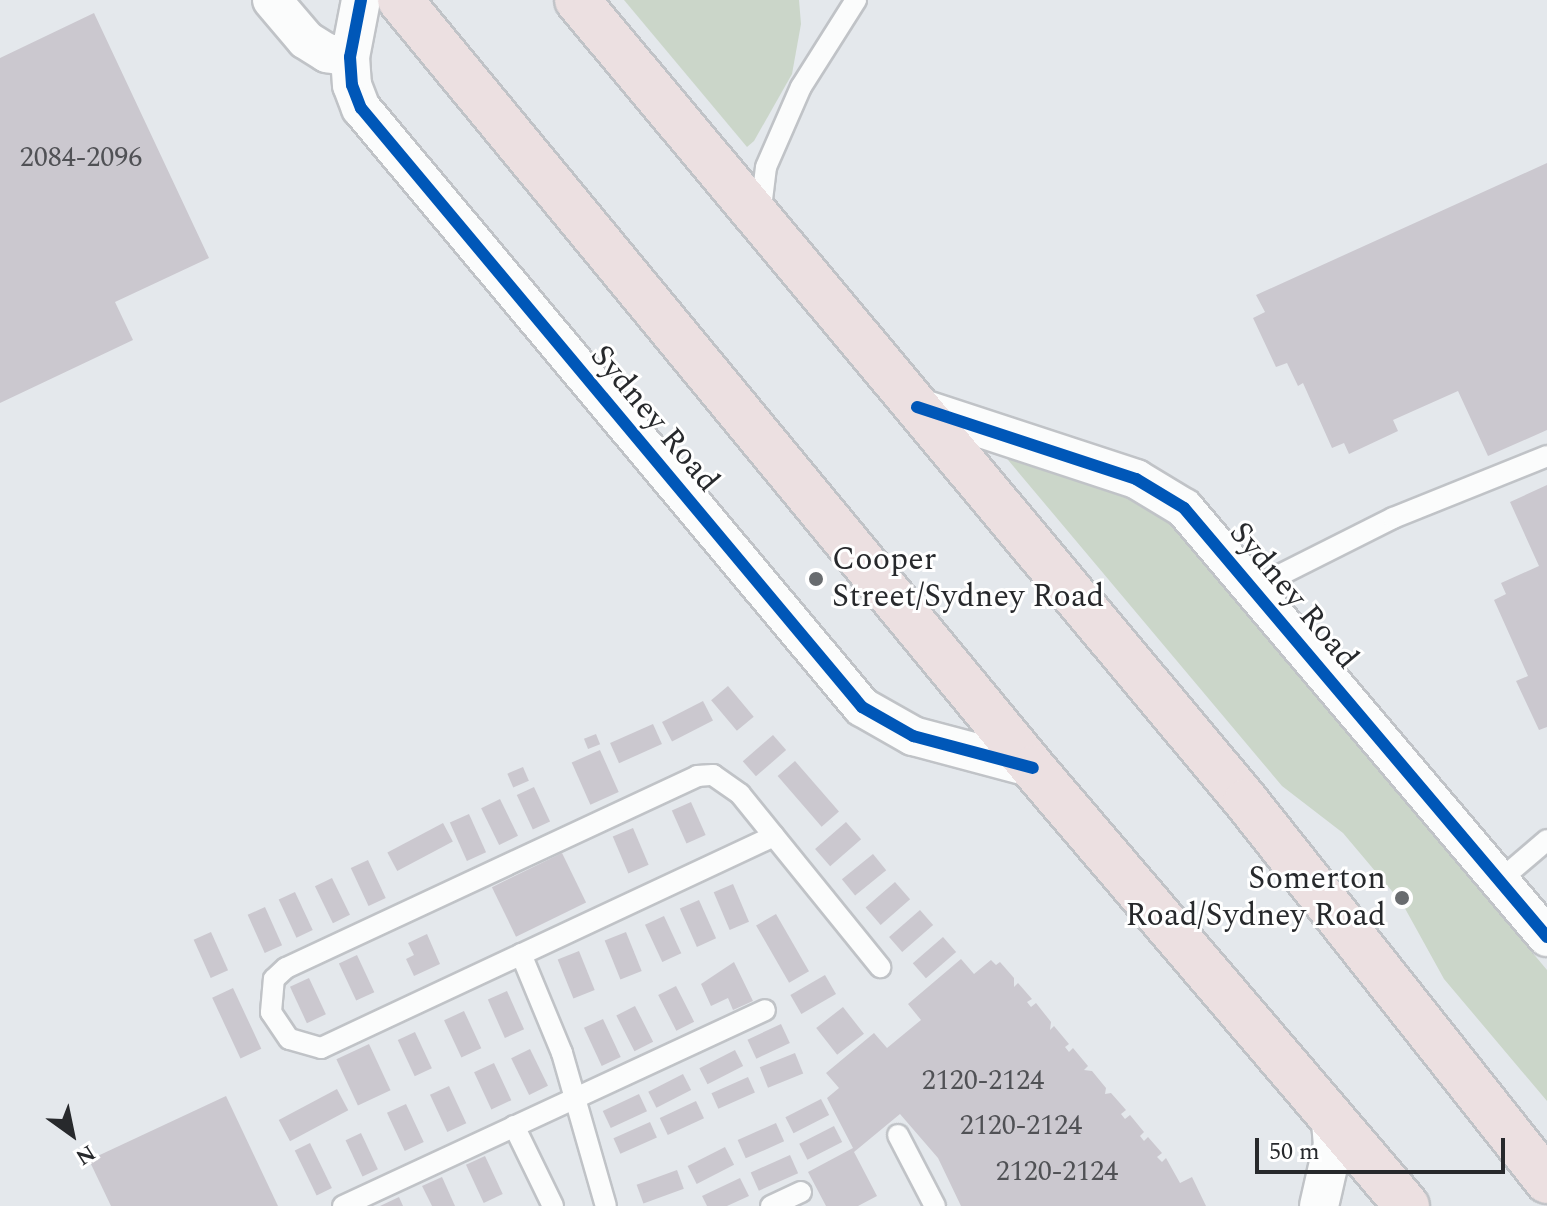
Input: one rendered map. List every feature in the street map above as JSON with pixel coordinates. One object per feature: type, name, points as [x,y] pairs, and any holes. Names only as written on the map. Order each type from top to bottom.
[{"type":"highway","points":[[400,0],[1033,768],[1331,1121],[1407,1206]]},
{"type":"highway","points":[[577,0],[1246,801],[1547,1181]]},
{"type":"street","points":[[272,0],[306,40],[327,53],[350,57]]},
{"type":"street","name":"Sydney Road","points":[[361,0],[350,57],[352,85],[361,108],[862,707],[913,736],[1033,768]]},
{"type":"street","name":"Sydney Road","points":[[917,407],[1136,479],[1184,508],[1547,937]]},
{"type":"street","points":[[1319,1206],[1333,1145],[1331,1121]]},
{"type":"lane","points":[[759,219],[766,167],[801,87],[838,10],[856,0]]},
{"type":"lane","points":[[1252,589],[1393,518],[1547,456]]},
{"type":"lane","points":[[774,836],[321,1048],[289,1039],[271,1012],[274,979],[286,968],[697,776],[729,783],[774,836],[880,967]]},
{"type":"lane","points":[[1499,881],[1547,840]]},
{"type":"lane","points":[[521,954],[575,1098],[606,1206]]},
{"type":"lane","points":[[343,1206],[765,1010]]},
{"type":"lane","points":[[514,1126],[553,1206]]},
{"type":"lane","points":[[898,1135],[935,1206]]},
{"type":"lane","points":[[771,1206],[801,1192]]},
{"type":"shaded area","points":[[624,0],[799,0],[801,24],[792,74],[754,141],[747,147]]},
{"type":"shaded area","points":[[1003,454],[1105,483],[1169,520],[1547,970],[1547,1101],[1444,979],[1402,903],[1343,833],[1282,786]]},
{"type":"building","points":[[94,13],[209,258],[115,302],[133,340],[0,403],[0,58]]},
{"type":"building","points":[[1547,163],[1547,430],[1488,456],[1458,391],[1393,420],[1398,431],[1349,454],[1344,443],[1332,448],[1303,383],[1298,386],[1287,363],[1276,367],[1253,318],[1265,312],[1256,295]]},
{"type":"building","points":[[1547,485],[1547,727],[1539,730],[1516,681],[1528,676],[1494,600],[1506,594],[1501,583],[1539,566],[1510,502]]},
{"type":"building","points":[[728,686],[754,717],[737,731],[711,700]]},
{"type":"building","points":[[703,701],[713,721],[672,741],[662,722]]},
{"type":"building","points":[[653,724],[662,744],[619,763],[610,743]]},
{"type":"building","points":[[596,734],[600,744],[588,749],[584,739]]},
{"type":"building","points":[[773,735],[786,750],[756,776],[743,761]]},
{"type":"building","points":[[600,750],[619,792],[590,805],[572,763]]},
{"type":"building","points":[[795,761],[839,812],[822,827],[778,776]]},
{"type":"building","points":[[523,767],[529,781],[513,787],[507,774]]},
{"type":"building","points":[[534,787],[550,821],[533,829],[517,795]]},
{"type":"building","points":[[500,799],[518,836],[499,845],[481,808]]},
{"type":"building","points":[[691,802],[706,835],[686,843],[672,811]]},
{"type":"building","points":[[469,814],[486,852],[467,861],[450,823]]},
{"type":"building","points":[[846,822],[861,839],[830,866],[815,849]]},
{"type":"building","points":[[443,823],[453,842],[397,871],[387,853]]},
{"type":"building","points":[[633,828],[649,865],[628,873],[613,837]]},
{"type":"building","points":[[562,853],[586,902],[516,937],[492,887]]},
{"type":"building","points":[[873,854],[886,870],[855,895],[842,879]]},
{"type":"building","points":[[368,860],[386,898],[369,906],[351,868]]},
{"type":"building","points":[[332,878],[350,915],[333,923],[315,886]]},
{"type":"building","points":[[895,882],[910,899],[881,925],[866,908]]},
{"type":"building","points":[[733,884],[749,922],[730,930],[714,892]]},
{"type":"building","points":[[295,892],[313,930],[296,938],[279,900]]},
{"type":"building","points":[[699,900],[716,938],[697,947],[680,909]]},
{"type":"building","points":[[265,907],[282,945],[265,953],[248,915]]},
{"type":"building","points":[[920,910],[933,925],[902,952],[889,937]]},
{"type":"building","points":[[776,914],[809,971],[789,983],[756,926]]},
{"type":"building","points":[[664,916],[681,953],[662,962],[645,925]]},
{"type":"building","points":[[211,932],[228,970],[211,978],[194,940]]},
{"type":"building","points":[[626,932],[642,971],[620,980],[605,941]]},
{"type":"building","points":[[427,934],[440,964],[414,976],[406,959],[414,955],[408,943]]},
{"type":"building","points":[[943,937],[956,952],[926,978],[913,963]]},
{"type":"building","points":[[579,951],[595,990],[573,999],[558,960]]},
{"type":"building","points":[[357,955],[374,992],[356,1001],[339,963]]},
{"type":"building","points":[[961,959],[974,974],[991,960],[996,965],[1000,962],[1014,978],[1014,987],[1018,983],[1032,999],[1027,1002],[1031,1007],[1036,1003],[1051,1022],[1050,1030],[1054,1026],[1069,1044],[1065,1047],[1069,1052],[1073,1048],[1088,1066],[1084,1070],[1092,1071],[1106,1088],[1105,1094],[1111,1093],[1126,1110],[1121,1114],[1125,1119],[1130,1115],[1144,1132],[1140,1136],[1144,1141],[1148,1137],[1162,1153],[1157,1157],[1162,1162],[1166,1158],[1180,1183],[1192,1177],[1206,1206],[961,1206],[938,1158],[900,1114],[854,1152],[877,1196],[858,1206],[826,1206],[808,1172],[853,1148],[827,1098],[839,1088],[826,1073],[874,1033],[887,1048],[921,1020],[908,1004]]},
{"type":"building","points":[[734,962],[753,1001],[733,1010],[728,998],[711,1006],[701,984]]},
{"type":"building","points":[[825,975],[836,994],[801,1014],[790,995]]},
{"type":"building","points":[[309,978],[326,1014],[307,1023],[290,987]]},
{"type":"building","points":[[676,986],[694,1022],[676,1031],[658,995]]},
{"type":"building","points":[[233,988],[261,1049],[240,1058],[212,998]]},
{"type":"building","points":[[507,991],[524,1029],[505,1038],[488,1000]]},
{"type":"building","points":[[635,1006],[653,1042],[634,1051],[616,1016]]},
{"type":"building","points":[[843,1007],[864,1034],[837,1055],[816,1028]]},
{"type":"building","points":[[464,1011],[481,1048],[461,1057],[444,1020]]},
{"type":"building","points":[[603,1019],[621,1057],[602,1066],[584,1028]]},
{"type":"building","points":[[781,1024],[790,1043],[756,1059],[747,1040]]},
{"type":"building","points":[[415,1032],[432,1068],[415,1076],[398,1040]]},
{"type":"building","points":[[369,1044],[391,1090],[358,1105],[336,1059]]},
{"type":"building","points":[[530,1049],[548,1086],[529,1095],[511,1058]]},
{"type":"building","points":[[735,1050],[743,1066],[708,1084],[699,1068]]},
{"type":"building","points":[[795,1053],[803,1073],[768,1088],[760,1067]]},
{"type":"building","points":[[494,1063],[511,1100],[491,1109],[474,1072]]},
{"type":"building","points":[[683,1074],[691,1090],[656,1108],[648,1092]]},
{"type":"building","points":[[748,1077],[755,1093],[718,1109],[711,1093]]},
{"type":"building","points":[[449,1086],[466,1123],[447,1132],[430,1095]]},
{"type":"building","points":[[337,1089],[348,1110],[290,1141],[279,1120]]},
{"type":"building","points":[[639,1094],[647,1111],[611,1128],[603,1111]]},
{"type":"building","points":[[226,1096],[278,1206],[111,1206],[89,1160]]},
{"type":"building","points":[[821,1099],[829,1115],[794,1133],[785,1117]]},
{"type":"building","points":[[696,1101],[704,1118],[668,1135],[660,1118]]},
{"type":"building","points":[[406,1104],[424,1142],[405,1151],[387,1113]]},
{"type":"building","points":[[650,1122],[657,1138],[620,1154],[613,1138]]},
{"type":"building","points":[[776,1123],[784,1141],[746,1158],[738,1140]]},
{"type":"building","points":[[834,1126],[842,1142],[807,1160],[799,1144]]},
{"type":"building","points":[[361,1133],[378,1169],[362,1176],[346,1140]]},
{"type":"building","points":[[310,1143],[332,1188],[317,1195],[295,1150]]},
{"type":"building","points":[[725,1147],[734,1165],[697,1184],[688,1166]]},
{"type":"building","points":[[790,1155],[798,1173],[759,1191],[751,1172]]},
{"type":"building","points":[[485,1156],[503,1194],[484,1203],[466,1165]]},
{"type":"building","points":[[677,1170],[684,1189],[643,1204],[637,1185]]},
{"type":"building","points":[[442,1177],[455,1206],[432,1206],[422,1186]]},
{"type":"building","points":[[740,1178],[749,1196],[727,1206],[707,1206],[702,1196]]},
{"type":"building","points":[[399,1197],[403,1206],[380,1206]]},
{"type":"cycle path","points":[[361,0],[350,57],[352,85],[361,108],[862,707],[913,736],[1033,768]]},
{"type":"cycle path","points":[[917,407],[1136,479],[1184,508],[1547,937]]},
{"type":"place","name":"Cooper Street/Sydney Road","points":[[816,579]]},
{"type":"place","name":"Somerton Road/Sydney Road","points":[[1402,898]]}]
